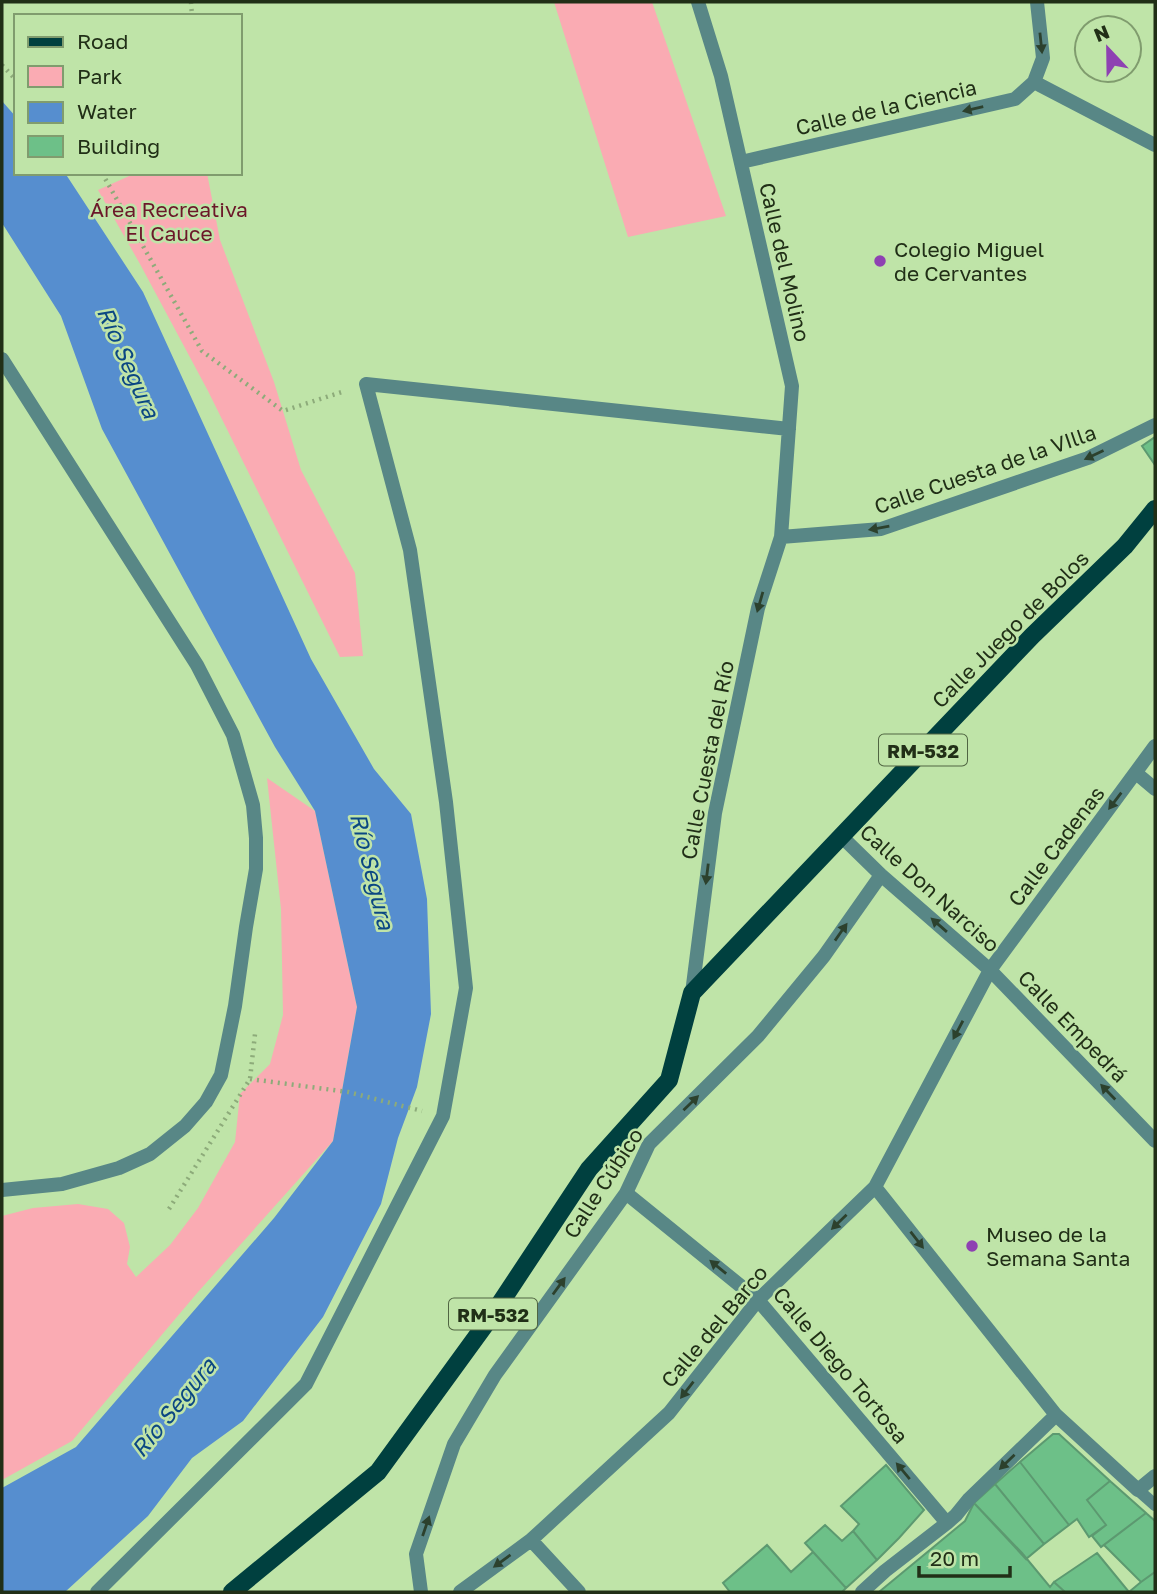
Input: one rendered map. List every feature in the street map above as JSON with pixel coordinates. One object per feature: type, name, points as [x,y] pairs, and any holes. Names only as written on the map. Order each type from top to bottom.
[{"type":"main road","name":"Calle Juego de Bolos","points":[[692,993],[1032,636],[1125,546],[1155,509]]},
{"type":"main road","name":"RM-532","points":[[232,1592],[379,1472],[493,1314],[589,1169],[668,1080],[692,993]]},
{"type":"street","name":"Calle del Molino","points":[[698,2],[721,76],[792,386],[781,537]]},
{"type":"street","points":[[1037,2],[1043,58],[1034,82],[1155,145]]},
{"type":"street","name":"Calle de la Ciencia","points":[[741,162],[1015,99],[1034,82]]},
{"type":"street","points":[[2,359],[197,665],[217,701],[233,735],[253,805],[256,869],[235,1006],[221,1074],[206,1102],[185,1126],[149,1154],[118,1168],[62,1184],[2,1190]]},
{"type":"street","points":[[97,1592],[306,1384],[443,1116],[466,988],[449,829],[410,550],[366,384],[789,429]]},
{"type":"street","name":"Calle Cuesta de la VIlla","points":[[781,537],[881,529],[1088,458],[1155,425]]},
{"type":"street","name":"Calle Cuesta del Río","points":[[692,993],[715,813],[758,608],[781,537]]},
{"type":"street","name":"Calle Cadenas","points":[[990,970],[1155,746]]},
{"type":"street","points":[[1136,774],[1155,789]]},
{"type":"street","name":"Calle Don Narciso","points":[[841,836],[881,875],[990,970]]},
{"type":"street","name":"Calle Cúbico","points":[[421,1592],[416,1554],[454,1444],[495,1375],[626,1194],[649,1144],[758,1036],[824,956],[881,875]]},
{"type":"street","name":"Calle Empedrá","points":[[990,970],[1155,1141]]},
{"type":"street","name":"Calle del Barco","points":[[460,1592],[531,1540],[669,1413],[758,1300],[875,1187],[990,970]]},
{"type":"street","points":[[875,1187],[1056,1415],[1138,1490],[1155,1476]]},
{"type":"street","name":"Calle Diego Tortosa","points":[[626,1194],[758,1300],[947,1523]]},
{"type":"street","points":[[862,1592],[957,1514],[969,1499],[1056,1415]]},
{"type":"street","points":[[531,1540],[579,1592]]},
{"type":"lane","points":[[1138,1490],[1155,1505]]},
{"type":"path","points":[[2,65],[14,78]]},
{"type":"path","points":[[106,175],[202,351],[283,411],[366,384]]},
{"type":"path","points":[[169,1209],[250,1079],[255,1028]]},
{"type":"path","points":[[250,1079],[348,1092],[443,1116]]},
{"type":"green space","points":[[554,2],[652,2],[726,216],[628,237]]},
{"type":"green space","name":"Área Recreativa El Cauce","points":[[132,175],[207,175],[220,240],[274,382],[301,470],[355,573],[363,656],[340,657],[208,391],[98,190]]},
{"type":"green space","points":[[267,778],[315,811],[357,1007],[333,1141],[198,1292],[72,1441],[2,1480],[2,1216],[33,1208],[78,1204],[108,1209],[124,1223],[130,1247],[127,1264],[136,1277],[170,1245],[198,1208],[235,1142],[240,1094],[270,1064],[283,1015],[281,909]]},
{"type":"water","name":"Río Segura","points":[[2,101],[14,115],[14,175],[66,175],[143,292],[311,659],[374,769],[411,814],[427,899],[431,1014],[417,1087],[398,1138],[381,1204],[323,1317],[243,1421],[192,1458],[148,1516],[65,1592],[2,1592],[2,1488],[76,1447],[274,1218],[333,1141],[357,1007],[315,811],[275,747],[102,429],[61,316],[2,223]]},
{"type":"building","points":[[1155,437],[1155,465],[1142,446]]},
{"type":"building","points":[[1053,1434],[1059,1434],[1110,1481],[1087,1500],[1106,1525],[1089,1537],[1077,1519],[1069,1525],[1020,1462]]},
{"type":"building","points":[[1020,1462],[1069,1525],[1044,1544],[995,1484]]},
{"type":"building","points":[[886,1465],[924,1510],[877,1560],[853,1531],[859,1524],[841,1506]]},
{"type":"building","points":[[1110,1481],[1146,1513],[1101,1547],[1092,1536],[1106,1525],[1087,1500]]},
{"type":"building","points":[[995,1484],[1044,1544],[1026,1559],[974,1503]]},
{"type":"building","points":[[974,1503],[1050,1587],[1054,1582],[1065,1592],[879,1592],[965,1521]]},
{"type":"building","points":[[1146,1513],[1155,1521],[1155,1572],[1141,1582],[1104,1545]]},
{"type":"building","points":[[825,1525],[842,1541],[853,1531],[877,1560],[846,1588],[805,1543]]},
{"type":"building","points":[[767,1545],[791,1572],[813,1552],[846,1588],[842,1592],[730,1592],[723,1583]]},
{"type":"building","points":[[1097,1553],[1129,1592],[1065,1592],[1054,1582]]},
{"type":"building","points":[[1155,1572],[1155,1592],[1129,1592],[1141,1582]]},
{"type":"place","name":"Colegio Miguel de Cervantes","points":[[880,261]]},
{"type":"place","name":"Museo de la Semana Santa","points":[[972,1246]]}]
